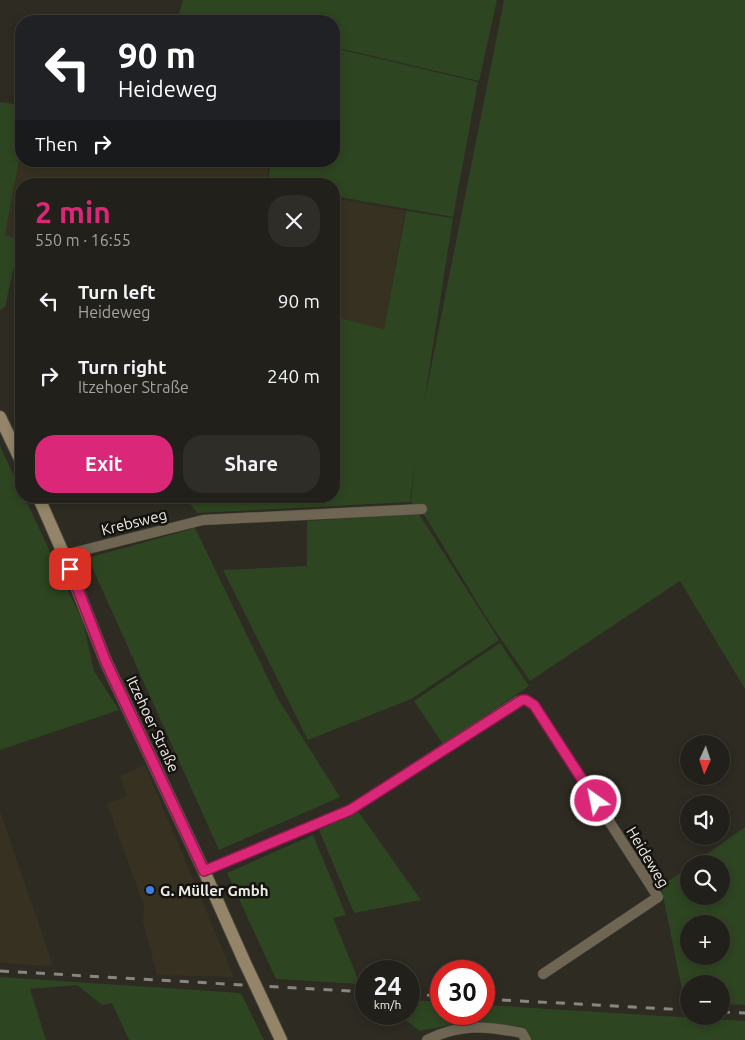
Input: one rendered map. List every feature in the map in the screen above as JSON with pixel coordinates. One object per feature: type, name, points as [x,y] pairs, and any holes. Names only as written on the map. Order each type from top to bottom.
[{"type":"main road","points":[[2,425],[15,450]]},
{"type":"main road","name":"Itzehoer Straße","points":[[41,503],[64,555],[106,662],[281,1040]]},
{"type":"street","name":"Krebsweg","points":[[64,555],[203,520],[422,509]]},
{"type":"street","name":"Heideweg","points":[[204,871],[350,810],[518,701],[526,700],[534,705],[658,897],[543,974]]},
{"type":"street","points":[[427,1040],[444,1031],[468,1027],[494,1027],[522,1033],[526,1040]]},
{"type":"shaded area","points":[[18,167],[268,167],[268,178],[16,178]]},
{"type":"shaded area","points":[[15,182],[15,238],[5,235]]},
{"type":"shaded area","points":[[340,199],[405,211],[384,329],[340,318]]},
{"type":"shaded area","points":[[145,765],[234,977],[157,975],[143,922],[144,906],[107,804],[127,796],[120,776]]},
{"type":"shaded area","points":[[0,811],[53,966],[0,963]]},
{"type":"green space","points":[[183,0],[497,0],[479,81],[340,48],[340,15],[179,15]]},
{"type":"green space","points":[[504,0],[745,0],[745,689],[680,581],[530,681],[486,617],[425,516],[411,502],[415,463],[410,502],[197,513],[190,503],[340,503],[340,318],[384,329],[406,211],[453,218],[424,403]]},
{"type":"green space","points":[[340,49],[478,82],[453,217],[340,197],[340,178],[269,178],[270,167],[340,167]]},
{"type":"green space","points":[[0,102],[15,104],[15,167],[18,167],[5,235],[15,238],[15,262],[5,307],[0,310]]},
{"type":"green space","points":[[0,446],[15,478],[15,503],[27,503],[83,622],[94,671],[119,710],[0,750]]},
{"type":"green space","points":[[419,514],[499,640],[411,699],[308,740],[223,570],[307,566],[307,521]]},
{"type":"green space","points":[[195,528],[278,699],[340,797],[219,850],[88,558]]},
{"type":"green space","points":[[500,643],[529,686],[443,744],[414,701]]},
{"type":"green space","points":[[358,811],[421,900],[354,913],[319,830]]},
{"type":"green space","points":[[745,827],[745,1005],[730,1004],[730,975],[680,975],[680,979],[661,886],[680,873],[680,905],[730,905],[730,855],[706,855],[720,845],[730,845],[730,838]]},
{"type":"green space","points":[[313,835],[346,915],[333,918],[355,972],[355,984],[276,979],[227,873]]},
{"type":"green space","points":[[0,977],[241,993],[264,1040],[129,1040],[112,1003],[102,1005],[77,985],[30,989],[46,1040],[0,1040]]},
{"type":"green space","points":[[420,1001],[430,1001],[430,1025],[449,1025],[420,1031],[412,1025],[420,1025]]},
{"type":"green space","points":[[495,1006],[680,1017],[680,1025],[730,1025],[730,1020],[745,1021],[745,1040],[532,1040],[524,1027],[495,1025]]},
{"type":"railway","points":[[0,971],[355,991]]},
{"type":"railway","points":[[420,995],[430,995]]},
{"type":"railway","points":[[495,1000],[680,1010]]},
{"type":"railway","points":[[730,1012],[745,1013]]},
{"type":"place","name":"G. Müller Gmbh","points":[[150,890]]},
{"type":"route","points":[[70,569],[106,662],[204,871],[350,810],[522,700],[531,702],[534,705],[596,801]]}]
